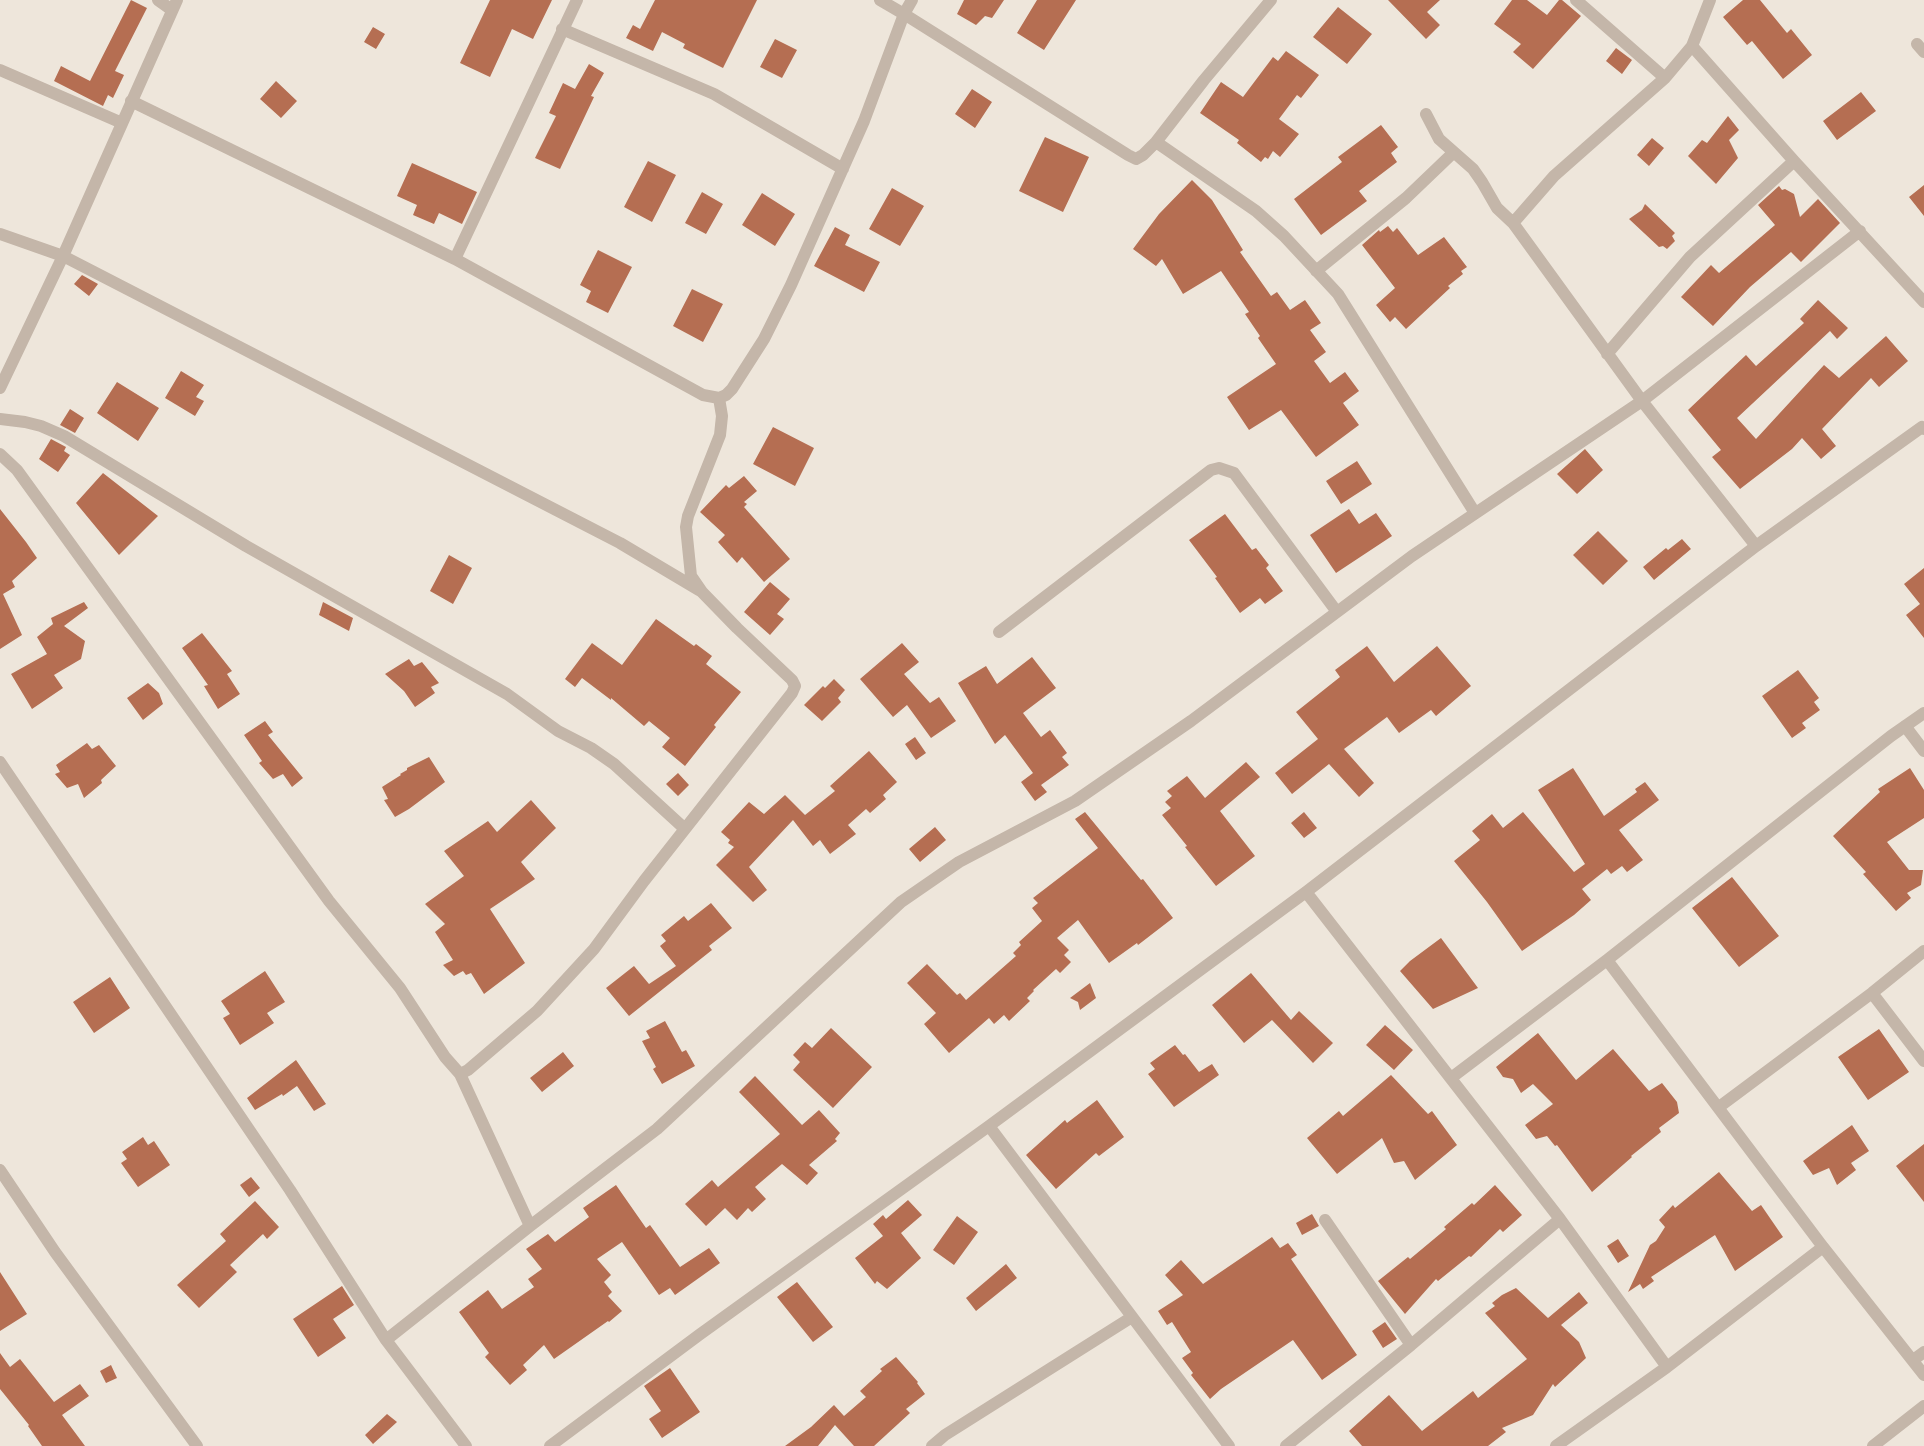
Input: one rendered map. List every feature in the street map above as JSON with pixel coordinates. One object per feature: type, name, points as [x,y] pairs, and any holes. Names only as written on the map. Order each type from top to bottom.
[{"type":"street","points":[[0,388],[63,256],[175,5],[158,0]]},
{"type":"street","points":[[455,259],[577,0]]},
{"type":"street","points":[[880,0],[1136,159],[1156,142],[1209,73],[1272,0]]},
{"type":"street","points":[[131,101],[455,259],[703,395],[719,398],[726,395],[732,388],[764,339],[791,284],[864,121],[904,14],[912,0]]},
{"type":"street","points":[[1576,0],[1665,78]]},
{"type":"street","points":[[1513,223],[1554,176],[1665,78],[1692,46],[1710,0]]},
{"type":"street","points":[[562,29],[714,94],[843,169]]},
{"type":"street","points":[[1692,46],[1924,302]]},
{"type":"street","points":[[0,70],[122,123]]},
{"type":"street","points":[[1426,114],[1438,138],[1453,154],[1473,170],[1497,208],[1513,223],[1642,401],[1756,546]]},
{"type":"street","points":[[1156,142],[1256,211],[1284,236],[1338,294],[1475,513]]},
{"type":"street","points":[[1316,271],[1406,198],[1453,154]]},
{"type":"street","points":[[1607,354],[1690,257],[1794,160]]},
{"type":"street","points":[[386,1340],[657,1129],[900,902],[960,862],[1075,801],[1191,721],[1412,556],[1642,401],[1860,231]]},
{"type":"street","points":[[0,234],[63,256],[620,543],[702,592]]},
{"type":"street","points":[[460,1074],[468,1070],[537,1011],[594,949],[792,693],[795,686],[792,680],[702,592],[691,576],[686,527],[688,516],[720,435],[722,416],[719,398]]},
{"type":"street","points":[[0,419],[26,422],[64,436],[246,546],[507,694],[558,731],[591,748],[614,764],[686,829]]},
{"type":"street","points":[[550,1446],[1306,892],[1756,546],[1923,427]]},
{"type":"street","points":[[0,454],[17,470],[329,901],[400,988],[445,1057],[460,1074],[530,1226]]},
{"type":"street","points":[[999,632],[1211,470],[1219,468],[1234,473],[1337,612]]},
{"type":"street","points":[[1451,1078],[1607,960],[1924,713]]},
{"type":"street","points":[[1905,726],[1924,751]]},
{"type":"street","points":[[0,762],[290,1190],[386,1340],[466,1446]]},
{"type":"street","points":[[1306,892],[1560,1219],[1666,1367]]},
{"type":"street","points":[[1719,1107],[1872,993],[1924,951]]},
{"type":"street","points":[[1607,960],[1823,1247],[1924,1375]]},
{"type":"street","points":[[1872,993],[1924,1061]]},
{"type":"street","points":[[988,1126],[1229,1446]]},
{"type":"street","points":[[0,1170],[55,1252],[198,1446]]},
{"type":"street","points":[[1286,1446],[1411,1345],[1560,1219]]},
{"type":"street","points":[[1325,1220],[1411,1345]]},
{"type":"street","points":[[1556,1446],[1666,1367],[1823,1247]]},
{"type":"street","points":[[932,1446],[945,1435],[1132,1317]]},
{"type":"street","points":[[1913,1360],[1924,1352]]},
{"type":"street","points":[[1873,1446],[1924,1406]]},
{"type":"building","points":[[131,0],[147,8],[115,71],[124,75],[113,98],[108,95],[103,106],[54,81],[61,66],[90,81]]},
{"type":"building","points":[[490,0],[552,0],[533,39],[512,29],[490,77],[460,63]]},
{"type":"building","points":[[655,0],[757,0],[723,68],[683,48],[685,44],[662,32],[653,51],[626,38],[633,25],[640,29]]},
{"type":"building","points":[[964,0],[1004,0],[992,18],[985,16],[976,25],[957,14]]},
{"type":"building","points":[[1037,0],[1076,0],[1044,50],[1017,33]]},
{"type":"building","points":[[1388,0],[1440,0],[1427,12],[1440,25],[1426,39]]},
{"type":"building","points":[[1512,0],[1527,0],[1547,15],[1559,0],[1562,0],[1581,16],[1533,69],[1513,52],[1521,44],[1494,24]]},
{"type":"building","points":[[1743,0],[1760,0],[1787,33],[1791,29],[1812,55],[1783,79],[1752,41],[1747,45],[1723,17]]},
{"type":"building","points":[[1338,7],[1372,34],[1347,64],[1313,37]]},
{"type":"building","points":[[373,27],[385,34],[376,49],[364,42]]},
{"type":"building","points":[[775,39],[797,50],[782,78],[760,67]]},
{"type":"building","points":[[1616,48],[1632,60],[1622,74],[1606,61]]},
{"type":"building","points":[[1286,51],[1319,75],[1301,98],[1297,95],[1279,119],[1299,134],[1280,157],[1273,151],[1268,159],[1265,157],[1261,162],[1237,143],[1239,140],[1200,113],[1221,82],[1243,97],[1273,57],[1278,61]]},
{"type":"building","points":[[589,64],[604,73],[591,96],[594,97],[560,169],[535,158],[556,116],[549,113],[563,83],[575,89]]},
{"type":"building","points":[[276,81],[297,101],[281,118],[260,99]]},
{"type":"building","points":[[972,89],[992,102],[975,128],[955,114]]},
{"type":"building","points":[[1861,92],[1876,111],[1837,140],[1823,121]]},
{"type":"building","points":[[1728,116],[1739,130],[1729,140],[1738,158],[1716,184],[1688,156],[1702,140],[1707,143]]},
{"type":"building","points":[[1381,125],[1398,147],[1391,153],[1397,162],[1359,191],[1367,201],[1321,235],[1294,199],[1342,162],[1338,157]]},
{"type":"building","points":[[1045,137],[1089,157],[1063,212],[1019,191]]},
{"type":"building","points":[[1652,138],[1664,148],[1649,166],[1637,155]]},
{"type":"building","points":[[648,161],[676,175],[652,222],[624,207]]},
{"type":"building","points":[[412,163],[477,192],[462,224],[439,213],[434,224],[413,215],[417,205],[397,196]]},
{"type":"building","points":[[1192,180],[1212,200],[1243,250],[1240,252],[1271,296],[1277,292],[1290,310],[1305,300],[1321,323],[1310,330],[1326,352],[1314,361],[1330,383],[1345,372],[1359,391],[1343,403],[1359,425],[1316,457],[1281,410],[1249,430],[1227,397],[1276,364],[1258,338],[1260,336],[1245,314],[1249,312],[1221,271],[1183,294],[1162,259],[1156,266],[1133,249],[1159,214]]},
{"type":"building","points":[[1924,185],[1924,216],[1909,197]]},
{"type":"building","points":[[1779,186],[1782,190],[1785,189],[1794,194],[1800,217],[1818,199],[1840,223],[1801,262],[1791,252],[1750,287],[1713,326],[1681,297],[1711,265],[1719,273],[1775,225],[1758,205]]},
{"type":"building","points":[[892,188],[924,206],[900,246],[869,229]]},
{"type":"building","points":[[702,192],[723,204],[706,234],[685,223]]},
{"type":"building","points":[[762,193],[795,214],[775,246],[742,225]]},
{"type":"building","points":[[1645,204],[1675,233],[1672,236],[1675,241],[1667,249],[1663,246],[1659,247],[1629,219],[1642,210]]},
{"type":"building","points":[[1388,226],[1393,232],[1397,228],[1418,255],[1444,237],[1467,267],[1461,271],[1463,274],[1448,286],[1450,288],[1406,329],[1395,317],[1390,322],[1376,305],[1395,288],[1362,245],[1379,230],[1380,232]]},
{"type":"building","points":[[835,227],[850,235],[845,245],[880,262],[864,292],[814,266]]},
{"type":"building","points":[[598,250],[632,267],[608,313],[586,302],[591,291],[580,285]]},
{"type":"building","points":[[82,275],[98,284],[89,296],[74,284]]},
{"type":"building","points":[[692,289],[723,304],[703,342],[673,326]]},
{"type":"building","points":[[1818,300],[1848,328],[1837,339],[1830,331],[1737,418],[1756,439],[1824,365],[1839,378],[1886,336],[1908,361],[1879,387],[1871,378],[1822,429],[1836,446],[1821,459],[1802,438],[1792,449],[1740,489],[1712,457],[1721,450],[1688,410],[1746,355],[1756,366],[1804,323],[1800,319]]},
{"type":"building","points":[[181,371],[204,385],[196,397],[204,401],[195,416],[165,398]]},
{"type":"building","points":[[117,382],[159,408],[138,441],[97,413]]},
{"type":"building","points":[[70,409],[84,418],[75,433],[60,425]]},
{"type":"building","points":[[773,427],[814,448],[795,486],[753,464]]},
{"type":"building","points":[[51,439],[66,447],[64,451],[70,455],[58,472],[39,459]]},
{"type":"building","points":[[1585,449],[1603,470],[1577,494],[1557,474]]},
{"type":"building","points":[[1357,461],[1372,484],[1341,504],[1326,481]]},
{"type":"building","points":[[103,473],[158,516],[119,555],[76,503]]},
{"type":"building","points":[[744,476],[757,491],[744,502],[747,504],[744,507],[790,559],[764,582],[742,557],[737,563],[718,542],[725,535],[700,512],[726,485],[729,488]]},
{"type":"building","points":[[0,509],[37,558],[12,581],[15,587],[3,594],[22,635],[0,649]]},
{"type":"building","points":[[1349,509],[1359,524],[1376,513],[1392,536],[1336,573],[1310,535]]},
{"type":"building","points":[[1225,514],[1252,550],[1256,548],[1269,565],[1266,568],[1283,591],[1265,604],[1260,598],[1240,613],[1215,578],[1217,577],[1189,540]]},
{"type":"building","points":[[1598,531],[1628,561],[1603,585],[1573,555]]},
{"type":"building","points":[[1682,539],[1691,549],[1654,580],[1643,567],[1666,548],[1668,550]]},
{"type":"building","points":[[449,555],[472,568],[453,604],[430,591]]},
{"type":"building","points":[[1924,568],[1924,638],[1906,615],[1920,604],[1904,584]]},
{"type":"building","points":[[770,582],[790,599],[777,614],[784,619],[770,635],[744,612]]},
{"type":"building","points":[[84,602],[88,608],[64,626],[85,641],[81,659],[54,675],[63,688],[32,709],[11,674],[47,654],[37,637],[53,624],[51,618]]},
{"type":"building","points":[[323,602],[353,618],[349,631],[319,615]]},
{"type":"building","points":[[656,619],[694,646],[696,644],[712,656],[706,664],[741,692],[714,725],[716,727],[685,766],[662,747],[670,738],[649,721],[644,726],[611,698],[611,700],[582,678],[575,687],[565,679],[592,643],[622,665]]},
{"type":"building","points":[[202,633],[232,671],[227,674],[240,694],[218,709],[204,686],[208,685],[182,648]]},
{"type":"building","points":[[902,643],[919,662],[904,674],[930,703],[939,697],[956,721],[931,738],[907,705],[893,717],[860,679]]},
{"type":"building","points":[[1367,646],[1394,682],[1437,646],[1471,686],[1436,716],[1431,710],[1399,733],[1387,717],[1344,749],[1374,783],[1359,797],[1329,764],[1292,794],[1275,773],[1318,739],[1296,712],[1340,677],[1335,670]]},
{"type":"building","points":[[1032,657],[1056,688],[1023,713],[1041,737],[1050,730],[1067,753],[1062,757],[1069,765],[1041,785],[1047,792],[1035,801],[1021,782],[1033,773],[1005,735],[995,744],[958,683],[986,666],[997,684]]},
{"type":"building","points":[[409,659],[414,666],[422,662],[439,683],[431,687],[435,693],[415,707],[404,691],[385,674]]},
{"type":"building","points":[[1798,670],[1819,698],[1814,702],[1820,710],[1802,723],[1806,728],[1792,738],[1762,696]]},
{"type":"building","points":[[834,679],[845,690],[838,698],[841,702],[822,721],[804,705],[823,686],[825,688]]},
{"type":"building","points":[[148,683],[159,693],[163,704],[143,720],[127,698]]},
{"type":"building","points":[[265,721],[273,732],[268,735],[303,778],[292,787],[283,774],[273,779],[259,763],[262,761],[244,735]]},
{"type":"building","points":[[915,737],[926,753],[916,760],[905,744]]},
{"type":"building","points":[[87,743],[92,749],[99,745],[116,766],[101,780],[102,783],[84,798],[78,784],[67,788],[55,774],[60,772],[56,765]]},
{"type":"building","points":[[869,751],[897,782],[883,795],[886,799],[870,813],[866,809],[848,825],[856,834],[830,854],[820,840],[813,846],[793,820],[749,867],[767,890],[753,902],[716,865],[734,847],[728,843],[730,840],[721,832],[749,802],[764,814],[785,795],[805,815],[835,791],[830,786]]},
{"type":"building","points":[[429,757],[445,782],[395,817],[384,800],[388,799],[382,787],[401,775],[407,768]]},
{"type":"building","points":[[1246,762],[1260,777],[1220,811],[1255,856],[1216,886],[1162,815],[1171,808],[1165,802],[1172,796],[1167,791],[1187,776],[1205,798]]},
{"type":"building","points":[[1573,768],[1604,816],[1637,792],[1635,789],[1645,782],[1659,800],[1619,830],[1643,860],[1627,872],[1622,866],[1611,874],[1607,869],[1582,889],[1591,900],[1574,915],[1522,951],[1487,902],[1454,861],[1480,840],[1472,831],[1492,814],[1503,828],[1523,812],[1574,872],[1585,864],[1538,790]]},
{"type":"building","points":[[1910,768],[1924,790],[1924,818],[1887,842],[1909,870],[1923,870],[1921,885],[1907,893],[1911,898],[1896,911],[1863,874],[1866,872],[1833,836],[1880,792],[1878,789]]},
{"type":"building","points":[[678,773],[689,785],[678,796],[666,784]]},
{"type":"building","points":[[531,800],[556,828],[521,862],[535,879],[490,909],[525,963],[484,994],[471,973],[466,975],[463,971],[454,976],[443,965],[453,960],[435,932],[445,924],[425,904],[464,876],[444,851],[488,821],[497,832]]},
{"type":"building","points":[[1085,812],[1141,880],[1143,879],[1173,918],[1138,945],[1137,943],[1109,963],[1078,920],[1057,938],[1069,950],[1064,955],[1071,962],[1060,973],[1056,969],[1033,990],[1027,998],[1030,1001],[1009,1021],[1004,1015],[994,1024],[989,1018],[949,1053],[924,1024],[936,1013],[907,983],[927,964],[957,995],[960,993],[966,1000],[1016,956],[1013,953],[1021,945],[1019,942],[1042,921],[1032,908],[1038,903],[1033,898],[1098,848],[1075,819]]},
{"type":"building","points":[[1304,812],[1317,828],[1304,838],[1291,823]]},
{"type":"building","points":[[935,827],[946,840],[920,862],[909,849]]},
{"type":"building","points":[[1732,877],[1779,936],[1739,967],[1692,908]]},
{"type":"building","points":[[711,903],[732,928],[709,946],[712,950],[629,1016],[606,988],[634,966],[649,984],[676,966],[660,946],[666,941],[661,935],[684,916],[688,921]]},
{"type":"building","points":[[1441,938],[1478,988],[1433,1009],[1400,971],[1410,961]]},
{"type":"building","points":[[265,971],[285,1002],[267,1013],[274,1023],[240,1045],[223,1018],[230,1014],[221,1001]]},
{"type":"building","points":[[1251,973],[1291,1020],[1299,1011],[1333,1043],[1313,1063],[1272,1020],[1244,1043],[1212,1005]]},
{"type":"building","points":[[110,977],[130,1008],[94,1033],[73,1002]]},
{"type":"building","points":[[1090,983],[1096,998],[1080,1010],[1078,1002],[1070,998]]},
{"type":"building","points":[[665,1021],[682,1052],[686,1050],[695,1066],[662,1084],[653,1069],[656,1067],[642,1041],[650,1038],[646,1031]]},
{"type":"building","points":[[1385,1025],[1413,1050],[1394,1070],[1366,1045]]},
{"type":"building","points":[[831,1028],[872,1067],[833,1108],[793,1070],[800,1062],[793,1055],[805,1042],[812,1048]]},
{"type":"building","points":[[1879,1029],[1909,1072],[1868,1100],[1838,1057]]},
{"type":"building","points":[[1538,1033],[1576,1080],[1613,1049],[1649,1091],[1662,1083],[1677,1102],[1679,1113],[1659,1128],[1661,1132],[1631,1156],[1592,1192],[1557,1145],[1555,1146],[1547,1136],[1536,1139],[1525,1125],[1553,1104],[1533,1084],[1521,1093],[1513,1079],[1503,1077],[1496,1067]]},
{"type":"building","points":[[1175,1045],[1199,1072],[1212,1064],[1219,1075],[1174,1107],[1148,1074],[1155,1069],[1150,1063]]},
{"type":"building","points":[[563,1052],[574,1066],[542,1092],[530,1078]]},
{"type":"building","points":[[296,1060],[326,1104],[314,1111],[297,1086],[283,1096],[282,1094],[255,1110],[247,1098]]},
{"type":"building","points":[[1391,1075],[1428,1114],[1432,1111],[1457,1145],[1415,1180],[1404,1161],[1394,1163],[1382,1138],[1337,1174],[1307,1138],[1339,1111],[1343,1116]]},
{"type":"building","points":[[755,1076],[802,1125],[819,1110],[840,1133],[835,1139],[837,1141],[809,1165],[818,1173],[807,1185],[782,1164],[755,1187],[766,1199],[752,1212],[748,1208],[737,1220],[725,1208],[706,1226],[685,1204],[712,1180],[718,1187],[780,1134],[739,1092]]},
{"type":"building","points":[[1097,1100],[1124,1137],[1099,1156],[1096,1153],[1056,1189],[1026,1155],[1065,1120],[1067,1123]]},
{"type":"building","points":[[1852,1125],[1869,1151],[1851,1163],[1856,1170],[1837,1185],[1829,1168],[1813,1175],[1803,1161]]},
{"type":"building","points":[[143,1137],[148,1145],[154,1141],[170,1165],[138,1187],[121,1163],[127,1159],[122,1152]]},
{"type":"building","points":[[1924,1144],[1924,1202],[1896,1166]]},
{"type":"building","points":[[1719,1172],[1752,1211],[1761,1205],[1783,1237],[1735,1271],[1715,1235],[1651,1277],[1654,1281],[1643,1289],[1640,1284],[1628,1292],[1650,1245],[1656,1241],[1665,1227],[1659,1220],[1673,1205],[1675,1208]]},
{"type":"building","points":[[251,1177],[260,1188],[249,1197],[240,1185]]},
{"type":"building","points":[[616,1185],[646,1228],[650,1225],[680,1267],[709,1248],[720,1263],[675,1295],[670,1288],[659,1295],[622,1242],[597,1259],[611,1275],[604,1282],[612,1292],[608,1296],[622,1311],[554,1359],[544,1345],[523,1365],[527,1370],[510,1385],[485,1357],[489,1353],[459,1312],[488,1290],[502,1309],[534,1287],[528,1279],[542,1269],[526,1249],[548,1234],[555,1242],[589,1217],[583,1208]]},
{"type":"building","points":[[1495,1185],[1522,1215],[1503,1232],[1500,1229],[1471,1257],[1469,1256],[1438,1281],[1436,1279],[1405,1314],[1378,1281],[1408,1257],[1410,1259],[1446,1229],[1444,1227],[1472,1203],[1474,1205]]},
{"type":"building","points":[[908,1200],[922,1215],[901,1233],[921,1258],[887,1289],[877,1281],[875,1284],[855,1258],[883,1236],[873,1224],[883,1215],[886,1219]]},
{"type":"building","points":[[255,1201],[279,1227],[267,1239],[263,1234],[230,1265],[237,1272],[199,1308],[177,1285],[226,1241],[220,1234]]},
{"type":"building","points":[[1312,1214],[1319,1226],[1302,1235],[1296,1223]]},
{"type":"building","points":[[957,1216],[978,1232],[954,1265],[933,1250]]},
{"type":"building","points":[[1272,1237],[1280,1248],[1288,1243],[1297,1255],[1291,1259],[1357,1355],[1322,1380],[1293,1340],[1221,1389],[1210,1399],[1191,1375],[1193,1373],[1182,1358],[1191,1352],[1172,1322],[1167,1325],[1158,1311],[1183,1295],[1165,1275],[1181,1260],[1203,1284]]},
{"type":"building","points":[[1618,1239],[1629,1256],[1618,1263],[1607,1246]]},
{"type":"building","points":[[1006,1264],[1017,1278],[976,1311],[966,1298]]},
{"type":"building","points":[[0,1272],[27,1314],[0,1331]]},
{"type":"building","points":[[797,1282],[833,1327],[813,1342],[777,1297]]},
{"type":"building","points":[[342,1286],[354,1305],[333,1319],[346,1338],[318,1357],[293,1319]]},
{"type":"building","points":[[1516,1288],[1548,1318],[1579,1292],[1588,1303],[1561,1325],[1579,1342],[1586,1358],[1555,1387],[1553,1384],[1533,1415],[1502,1428],[1506,1432],[1488,1446],[1362,1446],[1349,1431],[1389,1395],[1422,1431],[1473,1391],[1478,1398],[1527,1359],[1485,1313],[1495,1306],[1492,1303]]},
{"type":"building","points":[[1385,1322],[1397,1339],[1383,1348],[1372,1331]]},
{"type":"building","points":[[0,1353],[10,1367],[20,1359],[54,1402],[80,1384],[89,1396],[62,1415],[85,1446],[42,1446],[29,1425],[0,1389]]},
{"type":"building","points":[[896,1357],[918,1382],[925,1394],[906,1409],[910,1413],[874,1446],[854,1446],[835,1425],[818,1446],[785,1446],[811,1427],[834,1405],[844,1416],[866,1397],[860,1391],[882,1371],[880,1369]]},
{"type":"building","points":[[111,1365],[117,1378],[106,1383],[100,1371]]},
{"type":"building","points":[[670,1368],[700,1412],[662,1438],[649,1419],[661,1411],[644,1386]]},
{"type":"building","points":[[387,1414],[397,1422],[373,1444],[365,1435]]}]
